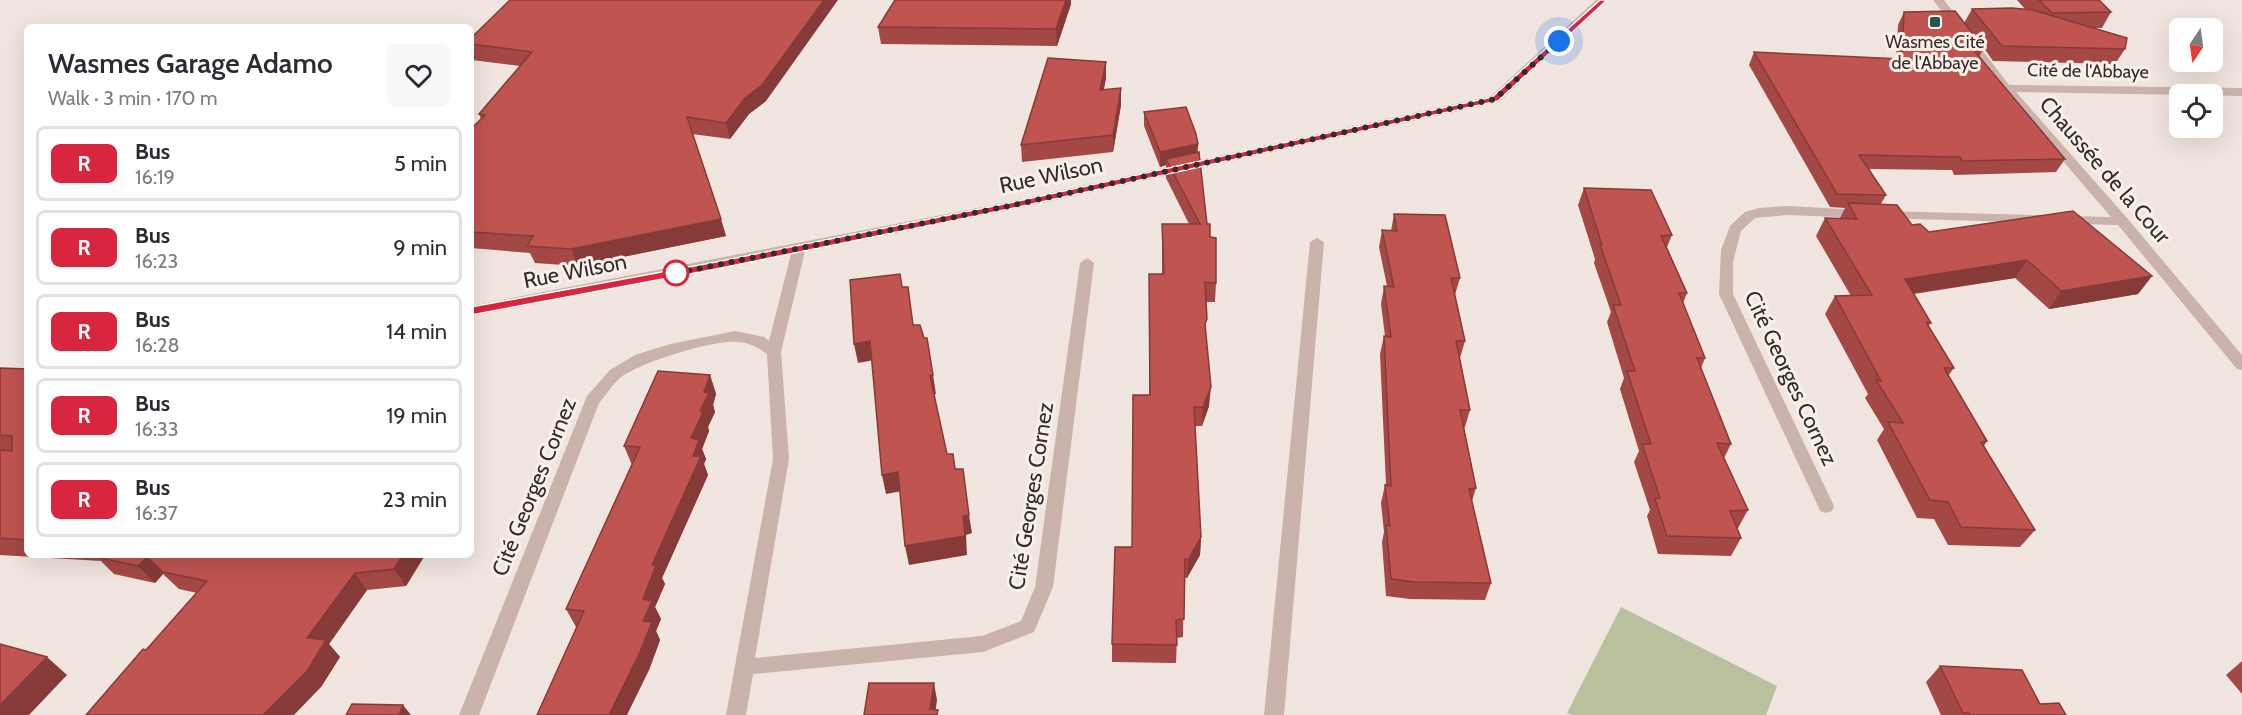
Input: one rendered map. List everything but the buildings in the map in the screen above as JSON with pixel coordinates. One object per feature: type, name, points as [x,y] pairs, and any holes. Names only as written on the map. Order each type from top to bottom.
[{"type":"street","name":"Rue Wilson","points":[[474,310],[799,249],[1014,205],[1495,99],[1602,0]]},
{"type":"street","name":"Chaussée de la Cour","points":[[1938,0],[2006,88],[2122,221],[2242,365]]},
{"type":"street","name":"Cité de l'Abbaye","points":[[2006,88],[2242,92]]},
{"type":"street","name":"Cité Georges Cornez","points":[[1826,506],[1726,294],[1724,269],[1736,228],[1750,214],[1771,212],[2122,221]]},
{"type":"street","points":[[1274,715],[1317,242]]},
{"type":"street","points":[[736,715],[781,459],[774,352],[799,249]]},
{"type":"street","name":"Cité Georges Cornez","points":[[744,667],[983,644],[1028,626],[1044,587],[1087,263]]},
{"type":"street","name":"Cité Georges Cornez","points":[[469,715],[592,400],[615,374],[640,359],[675,348],[735,336],[759,341],[774,352]]},
{"type":"green space","points":[[1621,607],[1777,686],[1766,715],[1572,715],[1567,713]]},
{"type":"bus line","name":"R","points":[[474,310],[716,266],[1014,205],[1495,99],[1603,0]]},
{"type":"place","name":"Wasmes Cité de l'Abbaye","points":[[1935,22]]},
{"type":"route","points":[[676,273],[672,274],[1014,205],[1495,99],[1559,41]]}]
